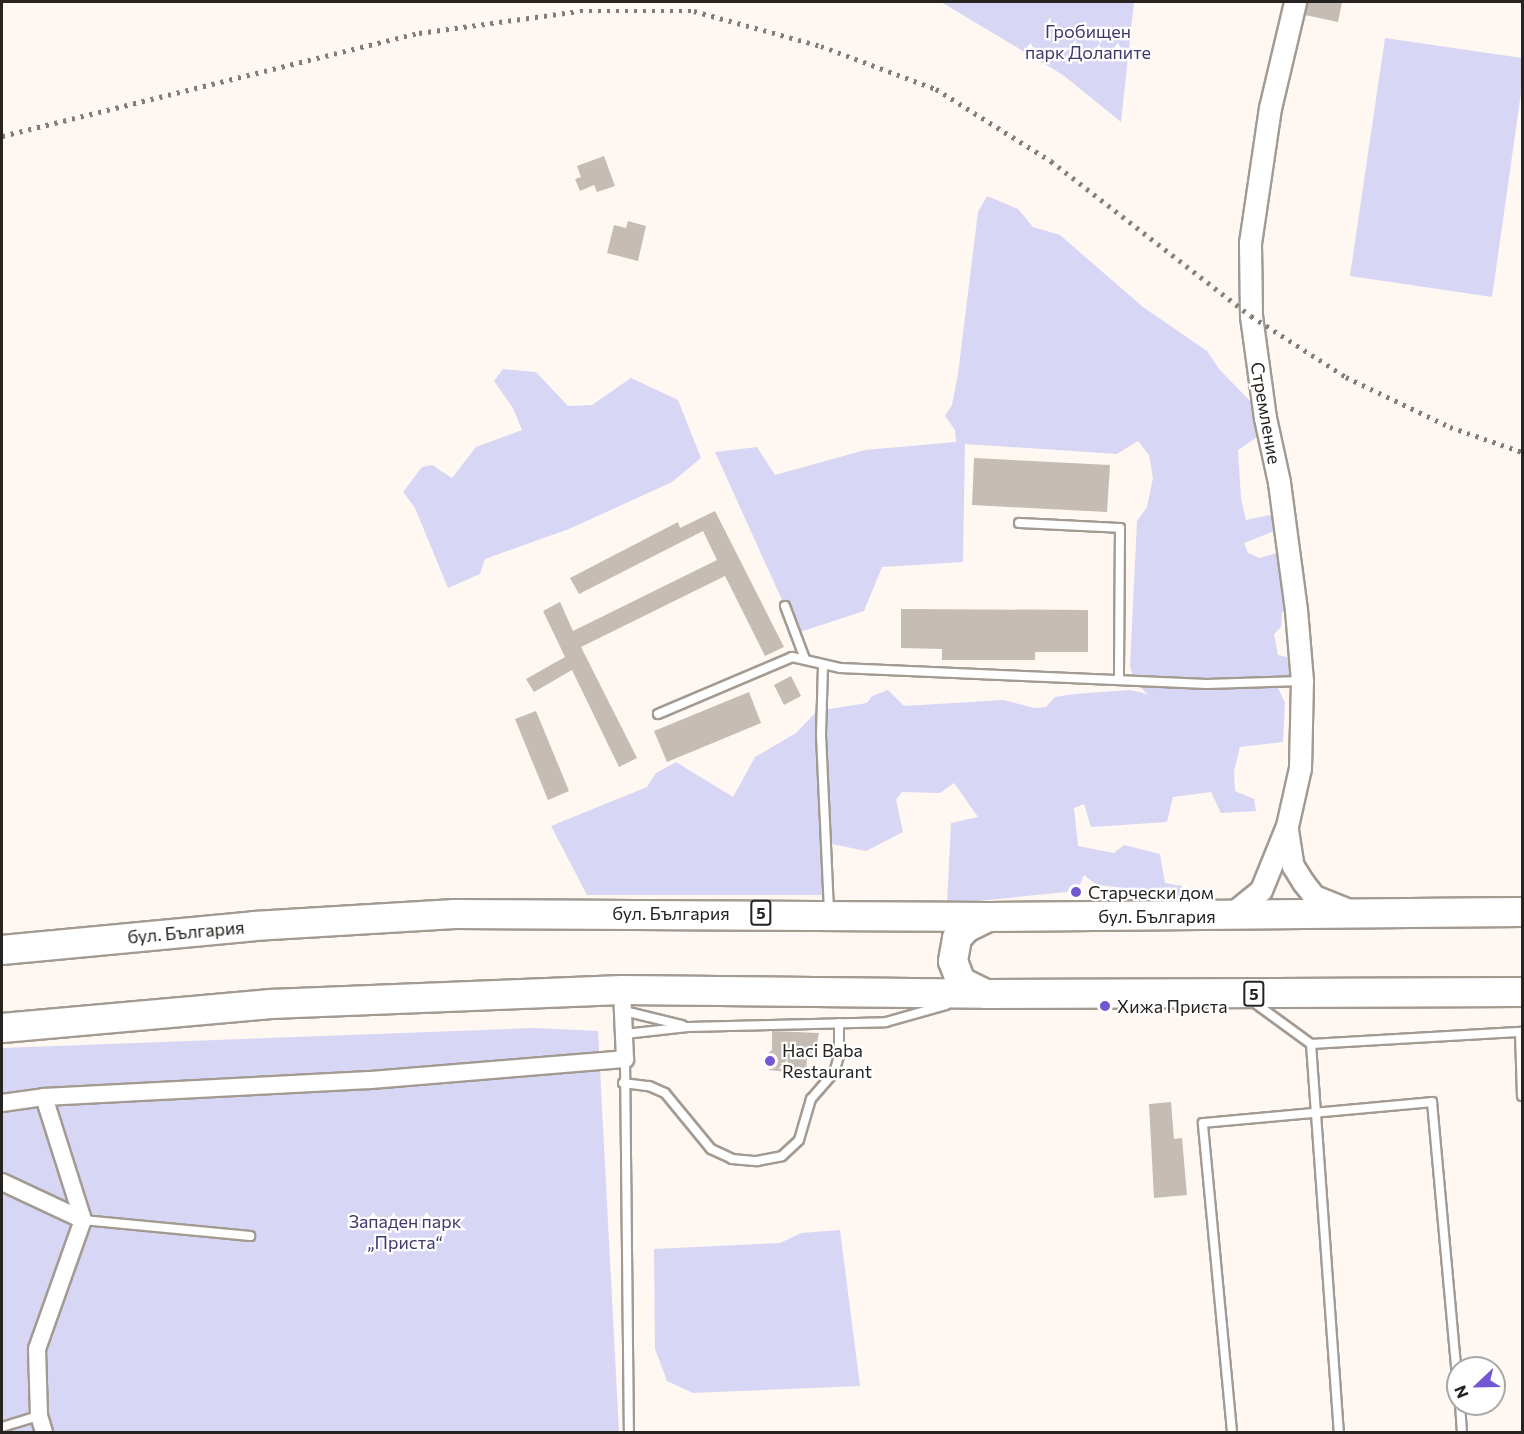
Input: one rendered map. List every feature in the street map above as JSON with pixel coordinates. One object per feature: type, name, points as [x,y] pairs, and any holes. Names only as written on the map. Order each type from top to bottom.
[{"type":"highway","name":"бул. България","points":[[2,950],[254,926],[455,914],[829,914],[989,917],[1516,915]]},
{"type":"highway","points":[[986,994],[961,982],[952,961],[957,938],[966,928],[989,917]]},
{"type":"highway","name":"5","points":[[2,1028],[272,1004],[623,1001],[986,994],[1242,994],[1515,990]]},
{"type":"street","name":"Стремление","points":[[1287,826],[1300,768],[1302,681],[1279,482],[1251,316],[1250,243],[1270,108],[1295,2]]},
{"type":"street","points":[[1287,826],[1293,866],[1303,882],[1314,896],[1356,914]]},
{"type":"street","points":[[1229,916],[1261,890],[1287,826]]},
{"type":"street","points":[[2,1103],[44,1097],[370,1080],[625,1059],[623,1001]]},
{"type":"street","points":[[42,1424],[37,1349],[83,1220],[44,1097]]},
{"type":"street","points":[[2,1182],[83,1220]]},
{"type":"lane","points":[[1019,523],[1120,528],[1119,680]]},
{"type":"lane","points":[[785,606],[805,659]]},
{"type":"lane","points":[[658,714],[792,657],[823,666],[1119,680],[1207,684],[1302,681]]},
{"type":"lane","points":[[823,666],[821,735],[829,914]]},
{"type":"lane","points":[[625,1034],[688,1027],[886,1022],[986,994]]},
{"type":"lane","points":[[1242,994],[1311,1044],[1521,1032],[1522,1096]]},
{"type":"lane","points":[[623,1001],[688,1027]]},
{"type":"lane","points":[[623,1083],[650,1086],[665,1093],[711,1149],[732,1159],[756,1161],[782,1156],[799,1140],[811,1099],[834,1073],[839,1056],[839,1023]]},
{"type":"lane","points":[[1311,1044],[1339,1432]]},
{"type":"lane","points":[[625,1059],[623,1083],[629,1432]]},
{"type":"lane","points":[[1232,1432],[1203,1123],[1316,1110],[1432,1102],[1455,1356]]},
{"type":"lane","points":[[83,1220],[250,1236]]},
{"type":"lane","points":[[1461,1416],[1462,1432]]},
{"type":"lane","points":[[2,1427],[42,1424]]},
{"type":"green space","name":"Гробищен парк Долапите","points":[[941,2],[1134,2],[1121,122],[1063,75]]},
{"type":"green space","points":[[1385,38],[1522,58],[1522,86],[1492,297],[1350,276]]},
{"type":"green space","points":[[987,196],[1018,209],[1033,227],[1060,235],[1143,307],[1207,351],[1219,369],[1252,403],[1254,415],[1265,418],[1266,431],[1238,450],[1241,498],[1246,520],[1274,514],[1277,530],[1244,543],[1248,553],[1260,558],[1283,551],[1291,604],[1282,613],[1281,627],[1274,634],[1278,655],[1290,658],[1291,675],[1275,681],[1285,703],[1283,742],[1240,747],[1234,771],[1235,791],[1254,799],[1256,811],[1221,813],[1211,792],[1173,797],[1167,822],[1091,827],[1084,804],[1074,808],[1078,846],[1114,853],[1124,845],[1160,854],[1165,883],[1182,886],[1181,903],[1142,890],[1097,885],[1084,875],[1077,891],[947,904],[951,823],[978,817],[954,783],[940,793],[902,792],[896,800],[903,832],[866,851],[822,842],[823,895],[587,895],[551,826],[647,787],[656,773],[676,762],[733,797],[755,757],[796,733],[817,711],[867,703],[872,696],[888,690],[904,706],[1003,700],[1034,708],[1046,707],[1055,697],[1074,694],[1130,690],[1147,694],[1134,680],[1130,666],[1137,521],[1147,507],[1153,478],[1149,455],[1138,441],[1117,454],[965,444],[963,562],[882,567],[864,611],[797,633],[715,452],[757,447],[775,475],[865,450],[956,442],[955,430],[945,416],[952,405],[958,374],[978,212]]},
{"type":"green space","points":[[503,369],[536,372],[568,406],[592,405],[631,378],[678,400],[701,458],[672,482],[569,529],[485,559],[480,574],[448,588],[415,508],[403,492],[422,467],[432,465],[452,478],[476,447],[522,430],[513,408],[494,381]]},
{"type":"green space","name":"Западен парк „Приста“","points":[[534,1028],[598,1031],[619,1432],[2,1432],[2,1048]]},
{"type":"green space","points":[[840,1230],[860,1386],[693,1393],[667,1381],[655,1349],[654,1249],[780,1243],[801,1233]]},
{"type":"building","points":[[1308,2],[1342,2],[1338,22],[1305,15]]},
{"type":"building","points":[[604,156],[615,186],[597,192],[594,185],[580,191],[575,179],[581,177],[577,166]]},
{"type":"building","points":[[628,221],[646,226],[638,261],[607,253],[614,225],[626,228]]},
{"type":"building","points":[[974,458],[1110,465],[1107,512],[972,505]]},
{"type":"building","points":[[715,511],[784,647],[765,656],[725,576],[581,647],[637,758],[619,767],[572,670],[534,692],[526,679],[565,657],[543,611],[560,602],[573,631],[717,560],[703,531],[579,594],[570,578],[678,522],[680,528]]},
{"type":"building","points":[[901,609],[1088,610],[1088,652],[1035,652],[1035,660],[942,660],[942,649],[901,648]]},
{"type":"building","points":[[791,676],[801,696],[784,705],[774,685]]},
{"type":"building","points":[[749,692],[761,723],[667,762],[654,731]]},
{"type":"building","points":[[536,711],[569,791],[548,800],[515,719]]},
{"type":"building","points":[[772,1031],[819,1033],[814,1058],[807,1057],[806,1074],[769,1070],[765,1056],[772,1050]]},
{"type":"building","points":[[1171,1102],[1174,1139],[1182,1138],[1187,1195],[1154,1198],[1149,1104]]},
{"type":"railway","points":[[2,136],[419,33],[580,11],[694,11],[821,46],[936,89],[1051,161],[1251,316],[1346,377],[1450,427],[1522,452]]},
{"type":"place","name":"Старчески дом","points":[[1076,892]]},
{"type":"place","name":"Хижа Приста","points":[[1105,1006]]},
{"type":"place","name":"Haci Baba Restaurant","points":[[770,1061]]}]
